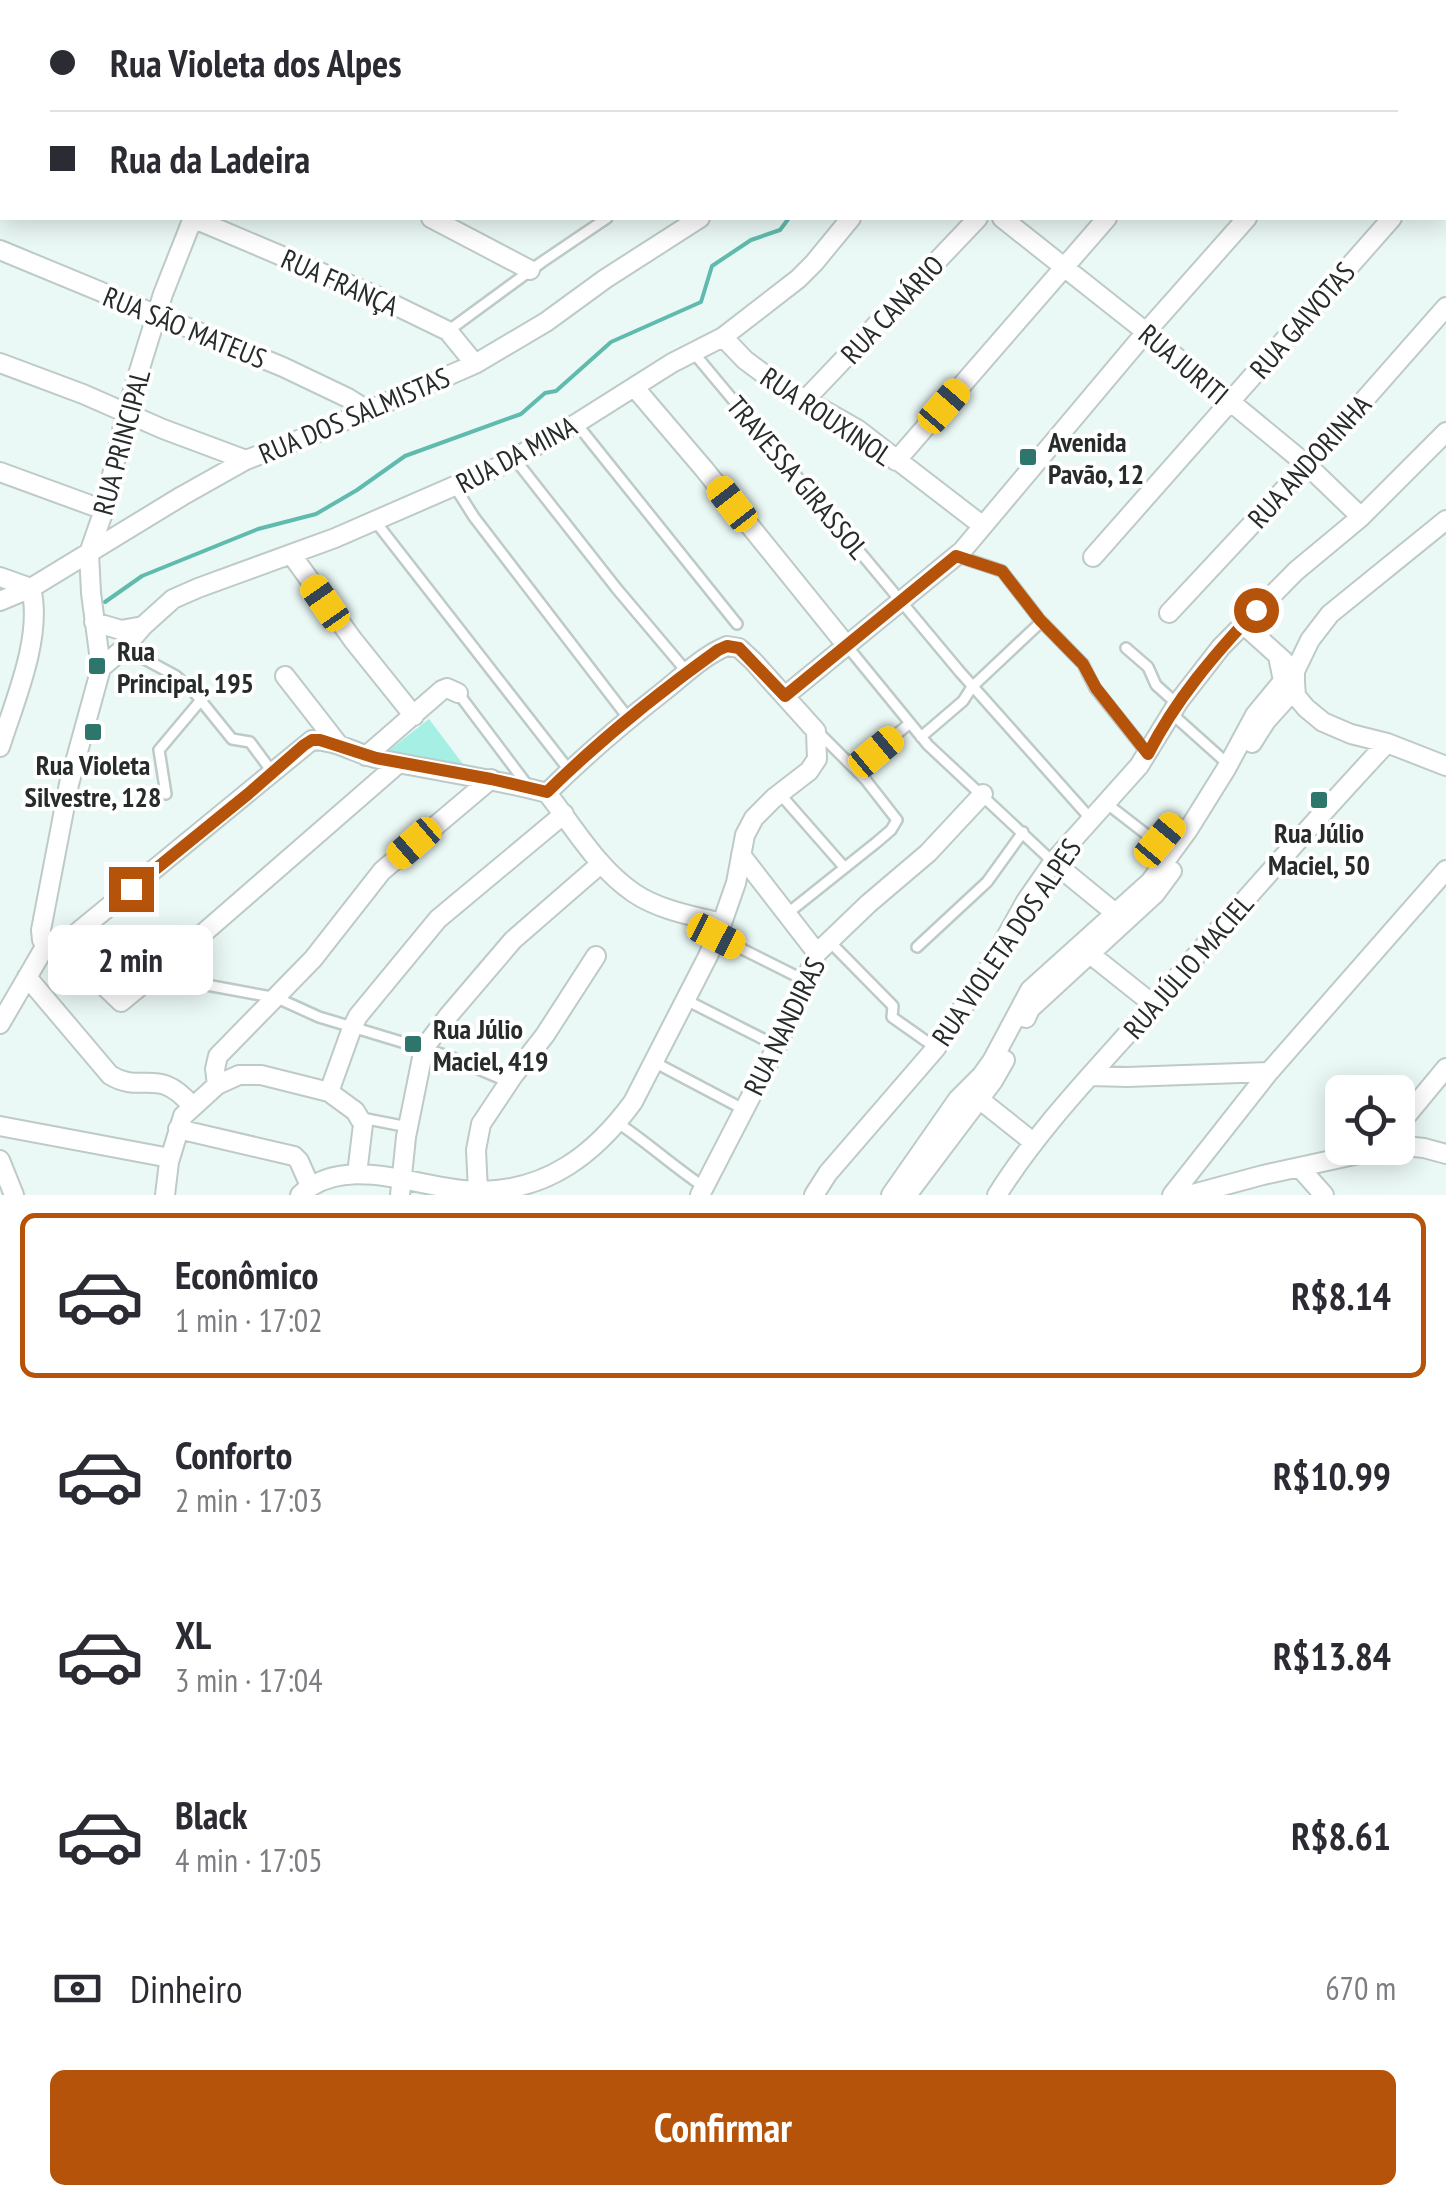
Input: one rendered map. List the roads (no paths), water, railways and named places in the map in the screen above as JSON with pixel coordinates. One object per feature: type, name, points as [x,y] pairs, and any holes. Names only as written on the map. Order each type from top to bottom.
[{"type":"street","name":"RUA PRINCIPAL","points":[[89,554],[104,510],[126,413],[192,220]]},
{"type":"street","name":"RUA FRANÇA","points":[[198,220],[448,331],[474,364]]},
{"type":"street","points":[[435,220],[530,270]]},
{"type":"street","name":"RUA DOS SALMISTAS","points":[[0,601],[30,588],[246,460],[474,364],[546,322],[697,220]]},
{"type":"street","name":"RUA DA MINA","points":[[100,666],[173,600],[455,487],[514,458],[723,337],[798,278],[849,220]]},
{"type":"street","name":"RUA CANÁRIO","points":[[806,400],[976,220]]},
{"type":"street","name":"RUA JURITI","points":[[1005,220],[1307,465],[1361,517]]},
{"type":"street","points":[[896,461],[1104,220]]},
{"type":"street","points":[[785,696],[956,556],[1244,220]]},
{"type":"street","name":"RUA GAIVOTAS","points":[[1093,558],[1390,220]]},
{"type":"street","name":"RUA SÃO MATEUS","points":[[0,250],[283,367],[367,410]]},
{"type":"street","name":"RUA ANDORINHA","points":[[1169,613],[1446,307]]},
{"type":"street","name":"RUA ROUXINOL","points":[[723,337],[776,383],[857,429],[983,526]]},
{"type":"street","points":[[0,363],[246,460]]},
{"type":"street","points":[[635,388],[848,646]]},
{"type":"street","name":"RUA VIOLETA DOS ALPES","points":[[814,1195],[828,1173],[936,1048],[1053,862],[1148,754],[1199,674],[1296,571],[1361,517],[1446,432]]},
{"type":"street","points":[[0,472],[104,510]]},
{"type":"street","points":[[1097,939],[1114,912],[1150,882],[1188,839],[1229,764],[1295,674],[1310,640],[1330,614],[1446,520]]},
{"type":"street","points":[[89,554],[100,666],[69,784],[42,940],[54,945],[119,1002],[399,763]]},
{"type":"street","points":[[291,554],[352,640],[414,716]]},
{"type":"street","points":[[0,577],[30,588],[35,604],[30,650],[0,747]]},
{"type":"street","points":[[94,622],[121,630],[143,626]]},
{"type":"street","points":[[1243,624],[1295,674],[1296,696],[1323,722],[1446,766]]},
{"type":"street","points":[[178,1129],[294,1156],[299,1161],[305,1190],[328,1178],[357,1174],[400,1188],[478,1191],[552,1175],[574,1164],[618,1123],[654,1062],[719,929],[736,883],[745,836],[754,818],[814,766],[818,750],[816,731],[753,661],[733,646],[718,650],[686,672],[569,770],[539,790]]},
{"type":"street","points":[[1278,656],[1280,696]]},
{"type":"street","points":[[285,676],[338,745]]},
{"type":"street","points":[[366,756],[442,690],[458,693]]},
{"type":"street","points":[[891,1195],[958,1099],[982,1075],[1030,1009],[1097,939],[1156,894],[1260,718]]},
{"type":"street","points":[[0,1024],[27,977],[54,945],[312,740],[366,756],[539,790],[564,814],[601,863],[635,894],[719,929]]},
{"type":"street","name":"RUA JÚLIO MACIEL","points":[[997,1195],[1033,1142],[1386,743]]},
{"type":"street","points":[[217,1085],[218,1056],[313,958],[382,871],[491,779]]},
{"type":"street","name":"RUA NANDIRAS","points":[[702,1191],[823,947],[928,853],[983,794]]},
{"type":"street","points":[[329,1092],[352,1028],[368,1003],[438,920],[564,814]]},
{"type":"street","points":[[741,854],[788,913],[823,947]]},
{"type":"street","points":[[1053,862],[1114,912]]},
{"type":"street","points":[[400,1188],[424,1048],[513,940],[596,866]]},
{"type":"street","points":[[1172,1195],[1269,1072],[1446,870]]},
{"type":"street","points":[[1097,939],[1154,1004]]},
{"type":"street","points":[[478,1191],[476,1150],[482,1124],[596,956]]},
{"type":"street","points":[[27,977],[110,1075],[118,1080],[169,1085],[192,1106]]},
{"type":"street","points":[[907,1195],[993,1081],[1008,1042]]},
{"type":"street","points":[[1415,1105],[1446,1068]]},
{"type":"street","points":[[1091,1076],[1269,1072]]},
{"type":"street","points":[[164,1195],[183,1116],[217,1085],[239,1075],[250,1074],[329,1092],[348,1104],[364,1130],[357,1174]]},
{"type":"street","points":[[979,1099],[1033,1142]]},
{"type":"street","points":[[0,1126],[170,1158]]},
{"type":"street","points":[[1415,1147],[1446,1154]]},
{"type":"street","points":[[0,1160],[14,1195]]},
{"type":"street","points":[[1189,1195],[1325,1162]]},
{"type":"street","points":[[1300,1168],[1324,1195]]},
{"type":"lane","points":[[448,331],[604,220]]},
{"type":"lane","name":"TRAVESSA GIRASSOL","points":[[693,352],[972,687],[1091,819]]},
{"type":"lane","points":[[576,423],[736,624]]},
{"type":"lane","points":[[514,458],[686,672]]},
{"type":"lane","points":[[455,487],[474,518],[629,718]]},
{"type":"lane","points":[[375,520],[569,770]]},
{"type":"lane","points":[[956,556],[1002,571],[1039,624],[1083,664],[1096,688],[1148,754]]},
{"type":"lane","points":[[921,736],[1039,624]]},
{"type":"lane","points":[[848,646],[921,736],[1053,862]]},
{"type":"lane","points":[[124,648],[176,676],[232,739],[250,742],[273,772]]},
{"type":"lane","points":[[1126,648],[1148,668],[1174,708],[1229,764]]},
{"type":"lane","points":[[458,693],[539,790]]},
{"type":"lane","points":[[166,794],[159,750],[201,700]]},
{"type":"lane","points":[[854,769],[910,723]]},
{"type":"lane","points":[[788,913],[891,830],[897,820],[816,731]]},
{"type":"lane","points":[[780,793],[844,867]]},
{"type":"lane","points":[[1106,803],[1155,841],[1176,822],[1188,839]]},
{"type":"lane","points":[[917,947],[987,882],[1022,832]]},
{"type":"lane","points":[[719,929],[806,981]]},
{"type":"lane","points":[[823,947],[893,1006],[892,1017],[936,1048]]},
{"type":"lane","points":[[158,972],[185,982],[277,998],[319,1018],[424,1048],[509,1082]]},
{"type":"lane","points":[[686,1000],[777,1046]]},
{"type":"lane","points":[[654,1062],[743,1109]]},
{"type":"lane","points":[[360,1118],[408,1127]]},
{"type":"lane","points":[[618,1123],[644,1140],[702,1191]]},
{"type":"waterway","points":[[105,602],[142,576],[258,529],[316,514],[405,456],[521,414],[545,393],[556,391],[611,342],[701,302],[712,266],[751,240],[780,230],[788,220]]},
{"type":"place","name":"Avenida Pavão, 12","points":[[1028,457]]},
{"type":"place","name":"Rua Principal, 195","points":[[97,666]]},
{"type":"place","name":"Rua Violeta Silvestre, 128","points":[[93,732]]},
{"type":"place","name":"Rua Júlio Maciel, 50","points":[[1319,800]]},
{"type":"place","name":"Rua Júlio Maciel, 419","points":[[413,1044]]}]
